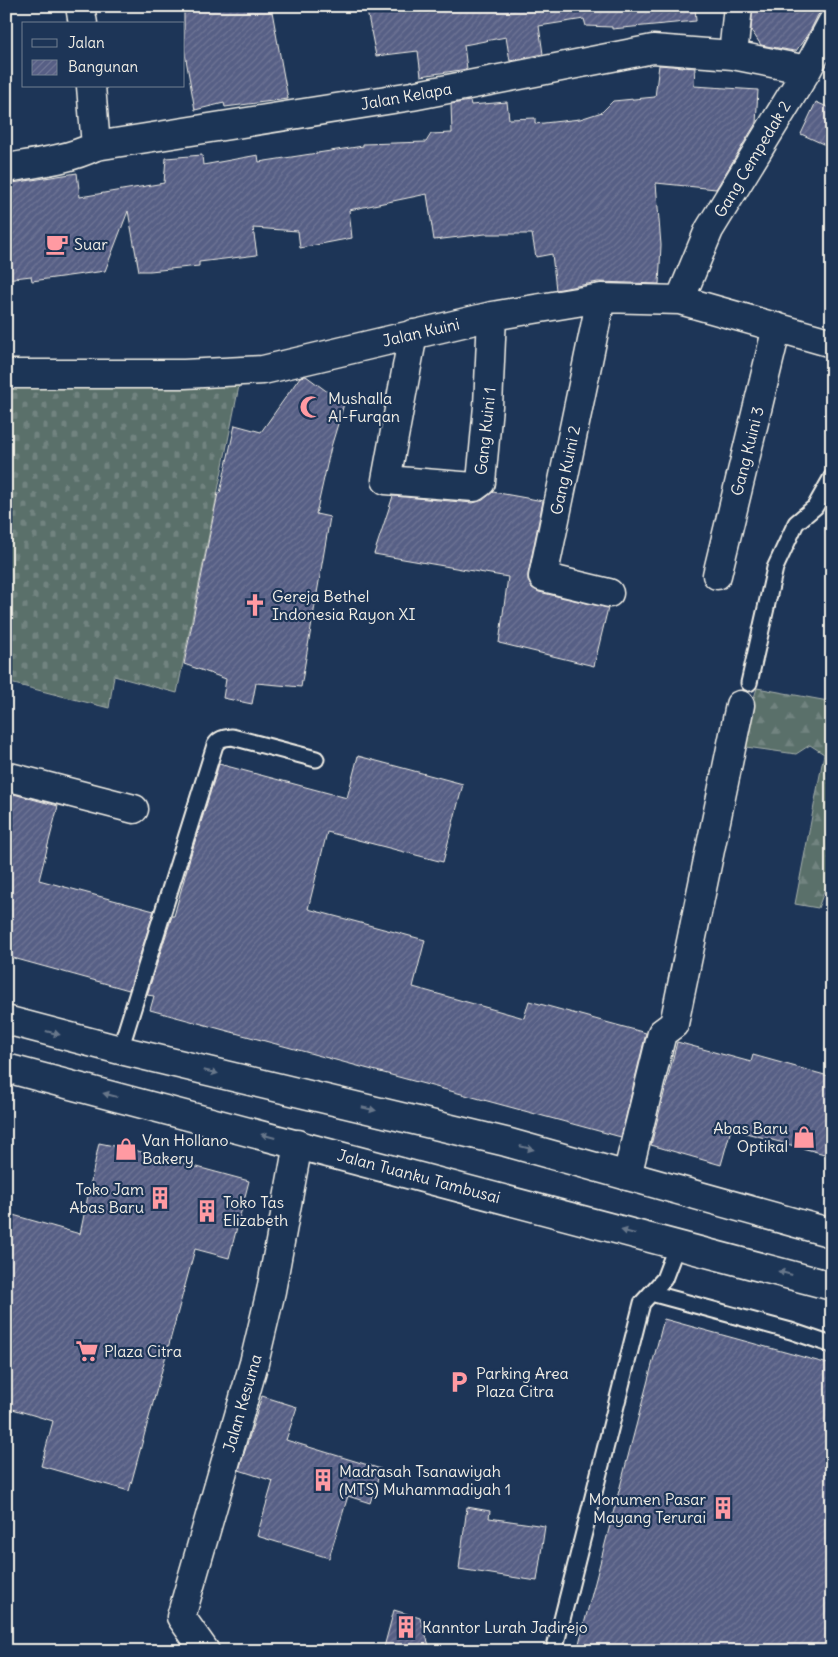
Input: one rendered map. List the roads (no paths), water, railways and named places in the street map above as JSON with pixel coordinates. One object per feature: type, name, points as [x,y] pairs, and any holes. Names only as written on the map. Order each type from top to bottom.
[{"type":"street","points":[[80,6],[83,22]]},
{"type":"street","points":[[733,55],[738,6]]},
{"type":"street","name":"Gang Cempedak 2","points":[[680,300],[709,230],[806,70],[832,23]]},
{"type":"street","name":"Jalan Kelapa","points":[[6,168],[61,160],[96,146],[412,96],[653,49],[733,55],[806,70]]},
{"type":"street","points":[[92,88],[96,146]]},
{"type":"street","name":"Jalan Kuini","points":[[6,374],[184,374],[263,370],[492,316],[601,298],[680,300],[832,343]]},
{"type":"street","name":"Gang Kuini 2","points":[[601,298],[543,577],[609,593]]},
{"type":"street","name":"Gang Kuini 1","points":[[413,334],[386,480],[474,487],[480,482],[483,471],[492,316]]},
{"type":"street","name":"Gang Kuini 3","points":[[717,575],[777,328]]},
{"type":"street","points":[[627,1176],[662,1033],[674,1024],[745,694]]},
{"type":"street","points":[[6,776],[134,809]]},
{"type":"street","points":[[6,1020],[120,1050],[506,1142],[832,1233]]},
{"type":"street","name":"Jalan Tuanku Tambusai","points":[[6,1068],[832,1286]]},
{"type":"street","name":"Jalan Kesuma","points":[[205,1651],[181,1617],[254,1363],[271,1291],[298,1144]]},
{"type":"lane","points":[[745,694],[775,568],[796,523],[815,507],[832,477]]},
{"type":"lane","points":[[120,1050],[215,745],[223,738],[232,737],[316,759]]},
{"type":"lane","points":[[554,1651],[642,1304],[664,1279],[677,1245]]},
{"type":"lane","points":[[651,1293],[791,1331],[832,1345]]},
{"type":"place","name":"Suar","points":[[57,244]]},
{"type":"place","name":"Mushalla Al-Furqan","points":[[311,407]]},
{"type":"place","name":"Gereja Bethel Indonesia Rayon XI","points":[[255,605]]},
{"type":"place","name":"Abas Baru Optikal","points":[[804,1137]]},
{"type":"place","name":"Van Hollano Bakery","points":[[126,1149]]},
{"type":"place","name":"Toko Jam Abas Baru","points":[[160,1198]]},
{"type":"place","name":"Toko Tas Elizabeth","points":[[207,1211]]},
{"type":"place","name":"Plaza Citra","points":[[87,1351]]},
{"type":"place","name":"Parking Area Plaza Citra","points":[[459,1382]]},
{"type":"place","name":"Madrasah Tsanawiyah (MTS) Muhammadiyah 1","points":[[323,1480]]},
{"type":"place","name":"Monumen Pasar Mayang Terurai","points":[[723,1508]]},
{"type":"place","name":"Kanntor Lurah Jadirejo","points":[[406,1627]]}]
